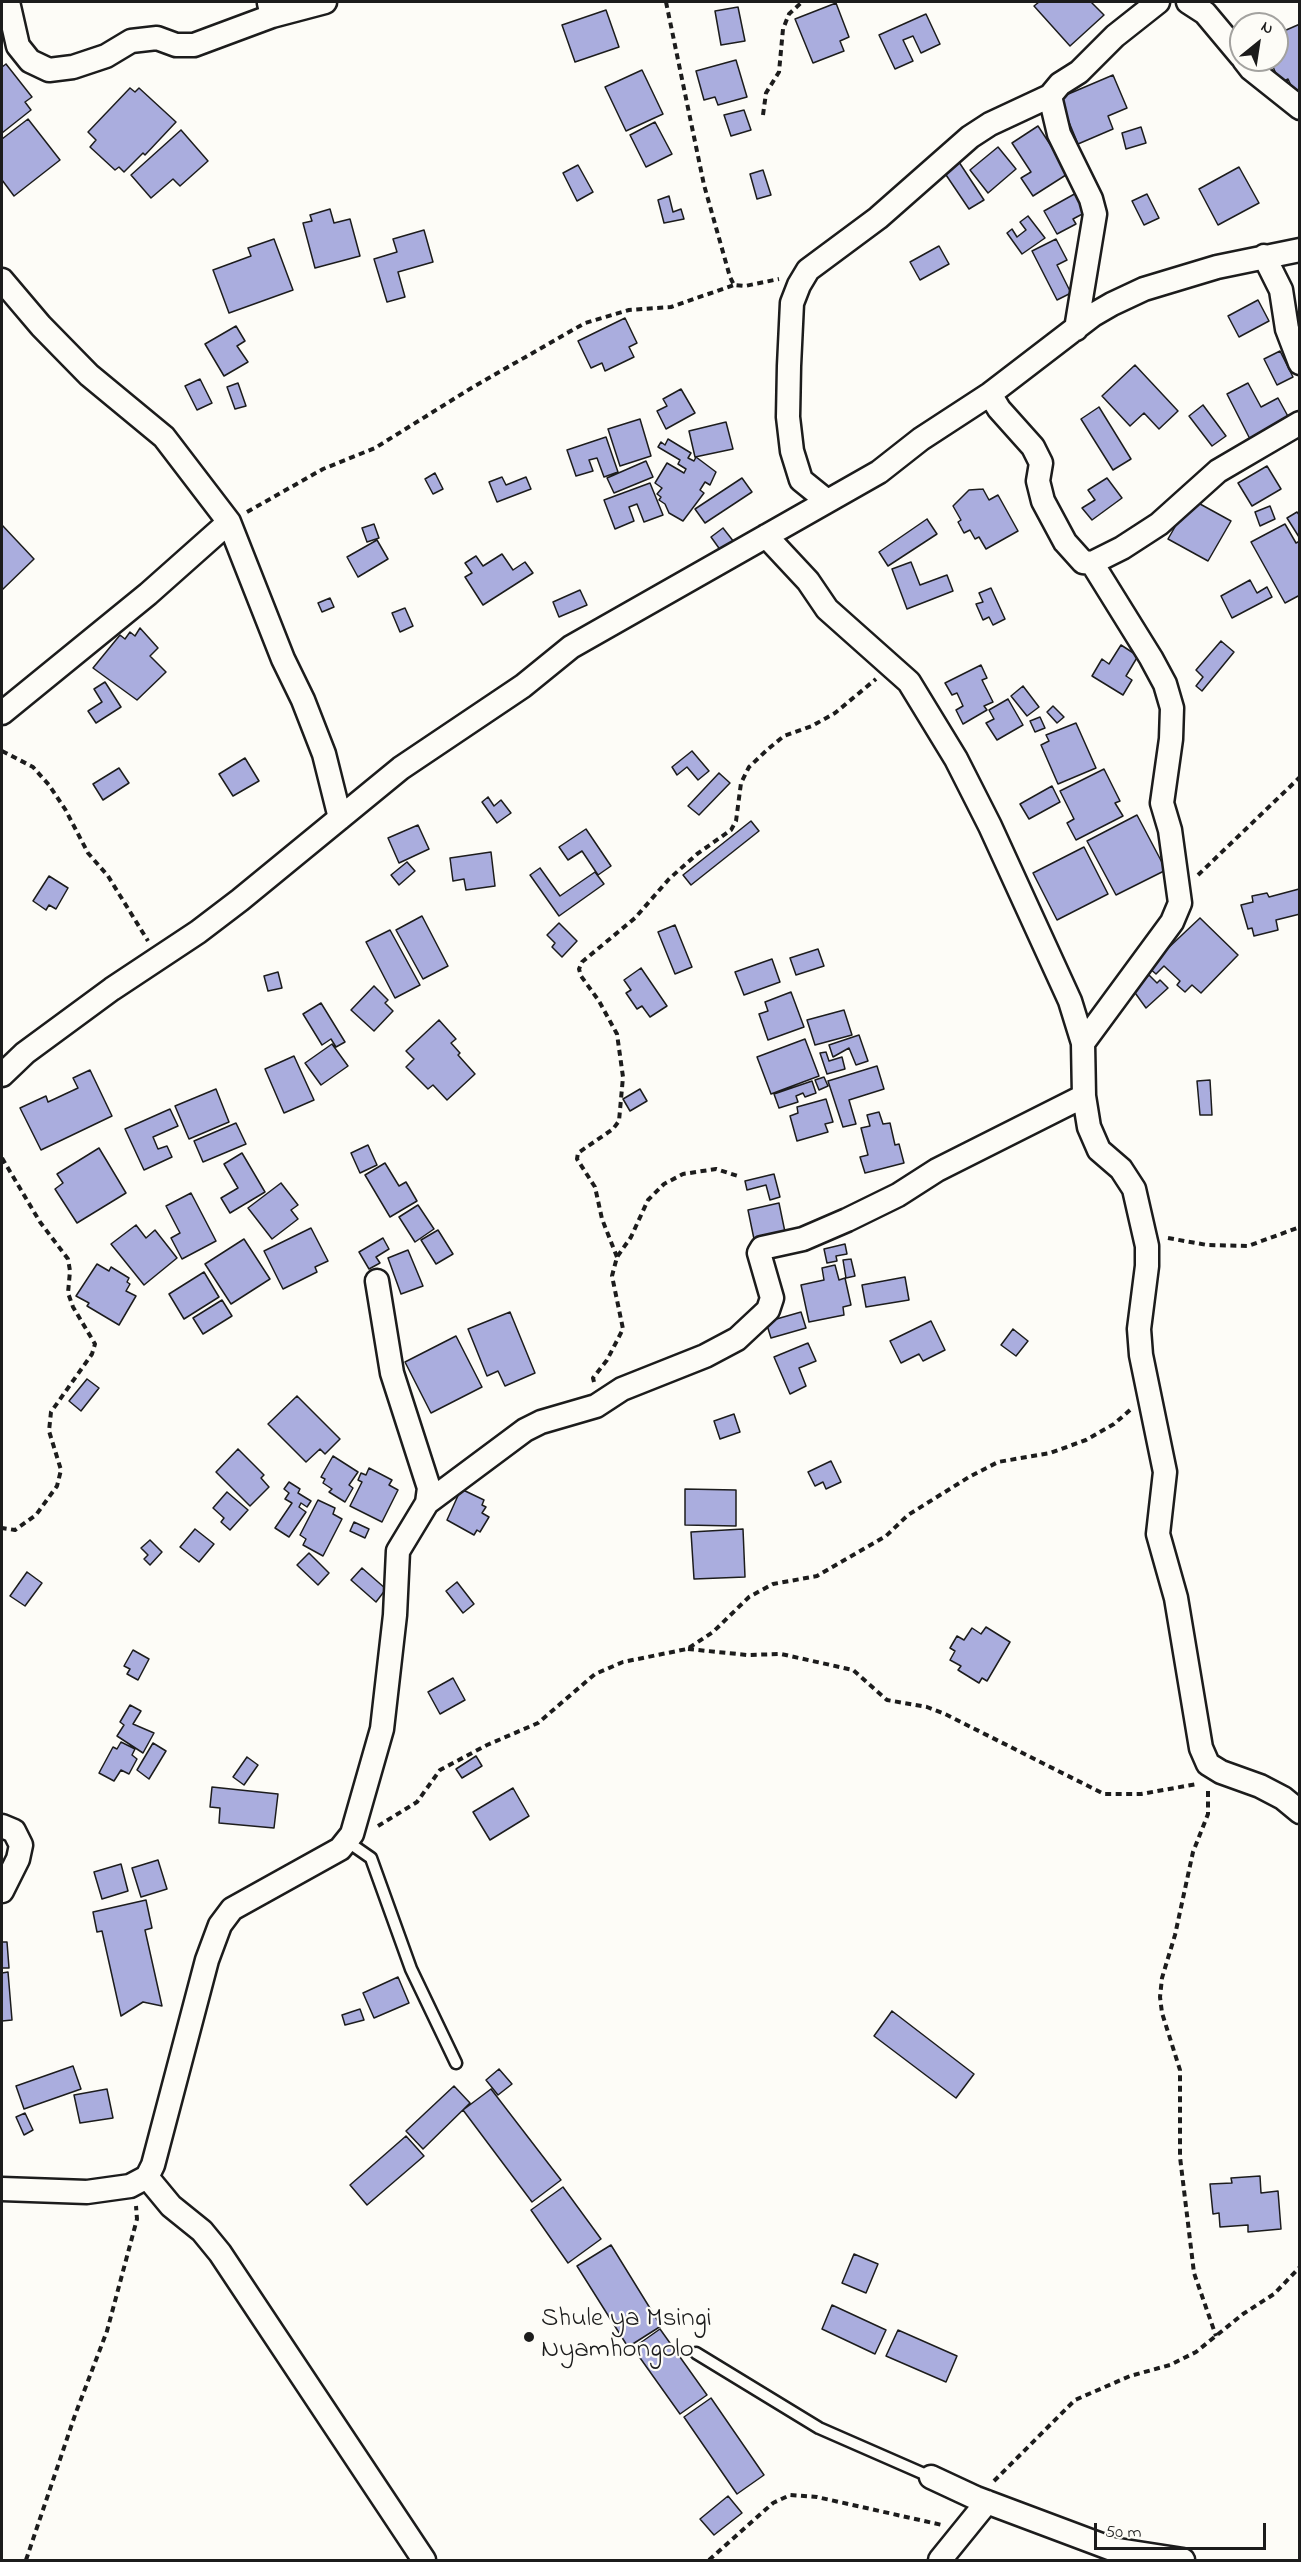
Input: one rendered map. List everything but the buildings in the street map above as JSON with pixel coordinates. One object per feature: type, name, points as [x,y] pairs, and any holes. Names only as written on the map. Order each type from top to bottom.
[{"type":"street","points":[[8,2],[18,46],[30,62],[49,70],[73,67],[106,56],[131,41],[157,38],[176,45],[194,45],[270,9],[326,2]]},
{"type":"street","points":[[827,501],[801,480],[792,451],[789,417],[792,303],[808,270],[878,218],[970,137],[990,124],[1050,96],[1060,84],[1079,72],[1115,36],[1158,2]]},
{"type":"street","points":[[1188,2],[1205,13],[1229,42]]},
{"type":"street","points":[[1255,72],[1299,108]]},
{"type":"street","points":[[1050,96],[1059,134],[1092,199],[1095,214],[1076,328]]},
{"type":"street","points":[[2,1075],[26,1053],[240,900],[401,768],[523,686],[571,647],[879,472],[921,439],[990,394],[1076,328],[1112,304],[1144,289],[1264,256],[1299,250]]},
{"type":"street","points":[[1264,256],[1281,290],[1287,329],[1299,363]]},
{"type":"street","points":[[2,280],[41,326],[89,375],[164,437],[229,522],[283,659],[303,700],[324,754],[340,818]]},
{"type":"street","points":[[990,394],[999,409],[1022,432],[1041,463],[1038,481],[1043,501],[1065,542],[1083,562],[1092,562],[1122,548],[1159,524],[1218,471],[1299,423]]},
{"type":"street","points":[[2,713],[148,594],[229,522]]},
{"type":"street","points":[[766,536],[808,581],[827,609],[909,682],[956,759],[990,826],[1070,1001],[1083,1043],[1084,1096],[1092,1138],[1099,1150],[1121,1169],[1134,1189],[1142,1221],[1147,1266],[1139,1329],[1141,1355],[1165,1472],[1158,1534],[1176,1598],[1201,1748],[1208,1772],[1260,1786],[1283,1798],[1299,1812]]},
{"type":"street","points":[[1083,1043],[1172,922],[1180,903],[1180,888],[1170,830],[1162,803],[1171,739],[1172,708],[1165,684],[1092,562]]},
{"type":"street","points":[[2,2189],[87,2192],[138,2181],[153,2165],[207,1960],[220,1925],[232,1909],[340,1849],[350,1838],[382,1729],[395,1615],[398,1551],[427,1503],[525,1430],[541,1422],[596,1406],[622,1389],[705,1356],[737,1339],[768,1310],[771,1298],[759,1253],[762,1248],[803,1239],[847,1220],[898,1195],[937,1170],[1084,1096]]},
{"type":"street","points":[[377,1281],[392,1373],[429,1488],[427,1503]]},
{"type":"street","points":[[2,1826],[14,1831],[21,1845],[18,1859],[2,1891]]},
{"type":"street","points":[[138,2181],[202,2231],[220,2253],[424,2560]]},
{"type":"street","points":[[931,2477],[982,2500],[1112,2549],[1183,2560]]},
{"type":"street","points":[[940,2560],[962,2532],[982,2500]]},
{"type":"lane","points":[[350,1838],[371,1858],[411,1969],[456,2063]]},
{"type":"lane","points":[[696,2354],[819,2428],[931,2477]]},
{"type":"path","points":[[666,2],[704,185],[734,285]]},
{"type":"path","points":[[763,115],[766,93],[779,72],[783,29],[789,14],[802,2]]},
{"type":"path","points":[[229,522],[323,469],[375,448],[473,387],[585,323],[629,310],[671,307],[734,285],[755,285],[808,270]]},
{"type":"path","points":[[617,1257],[606,1230],[595,1187],[577,1159],[578,1154],[613,1129],[619,1121],[623,1077],[617,1034],[599,1001],[581,976],[579,969],[582,962],[635,918],[669,879],[731,830],[736,821],[741,783],[749,767],[768,749],[784,736],[812,726],[835,713],[894,667]]},
{"type":"path","points":[[2,750],[33,767],[49,785],[66,809],[88,854],[108,876],[159,959]]},
{"type":"path","points":[[1180,888],[1203,872],[1299,777]]},
{"type":"path","points":[[2,1158],[40,1221],[68,1259],[68,1293],[73,1307],[95,1344],[92,1354],[51,1412],[48,1431],[61,1470],[57,1486],[36,1515],[15,1530],[2,1528]]},
{"type":"path","points":[[613,1397],[604,1392],[593,1378],[607,1360],[623,1329],[612,1276],[617,1257],[631,1237],[648,1200],[664,1184],[683,1174],[716,1169],[738,1176]]},
{"type":"path","points":[[1142,1221],[1167,1238],[1207,1245],[1248,1246],[1299,1227]]},
{"type":"path","points":[[687,1649],[713,1632],[748,1597],[773,1584],[818,1576],[886,1536],[908,1515],[998,1462],[1050,1453],[1086,1440],[1114,1424],[1149,1388]]},
{"type":"path","points":[[350,1838],[368,1833],[417,1802],[440,1770],[487,1745],[538,1723],[596,1674],[624,1662],[687,1649],[747,1655],[781,1654],[853,1670],[887,1700],[927,1707],[945,1714],[1104,1794],[1141,1794],[1208,1772],[1208,1814],[1193,1852],[1175,1935],[1162,1978],[1160,1997],[1161,2013],[1180,2070],[1179,2138],[1194,2273],[1216,2336]]},
{"type":"path","points":[[26,2560],[75,2415],[107,2331],[136,2219],[138,2181]]},
{"type":"path","points":[[982,2500],[1075,2400],[1130,2376],[1170,2365],[1196,2352],[1274,2294],[1299,2267]]},
{"type":"path","points":[[709,2560],[773,2503],[790,2495],[818,2497],[925,2519],[962,2532]]},
{"type":"place","name":"Shule ya Msingi Nyamhongolo","points":[[529,2337]]}]
